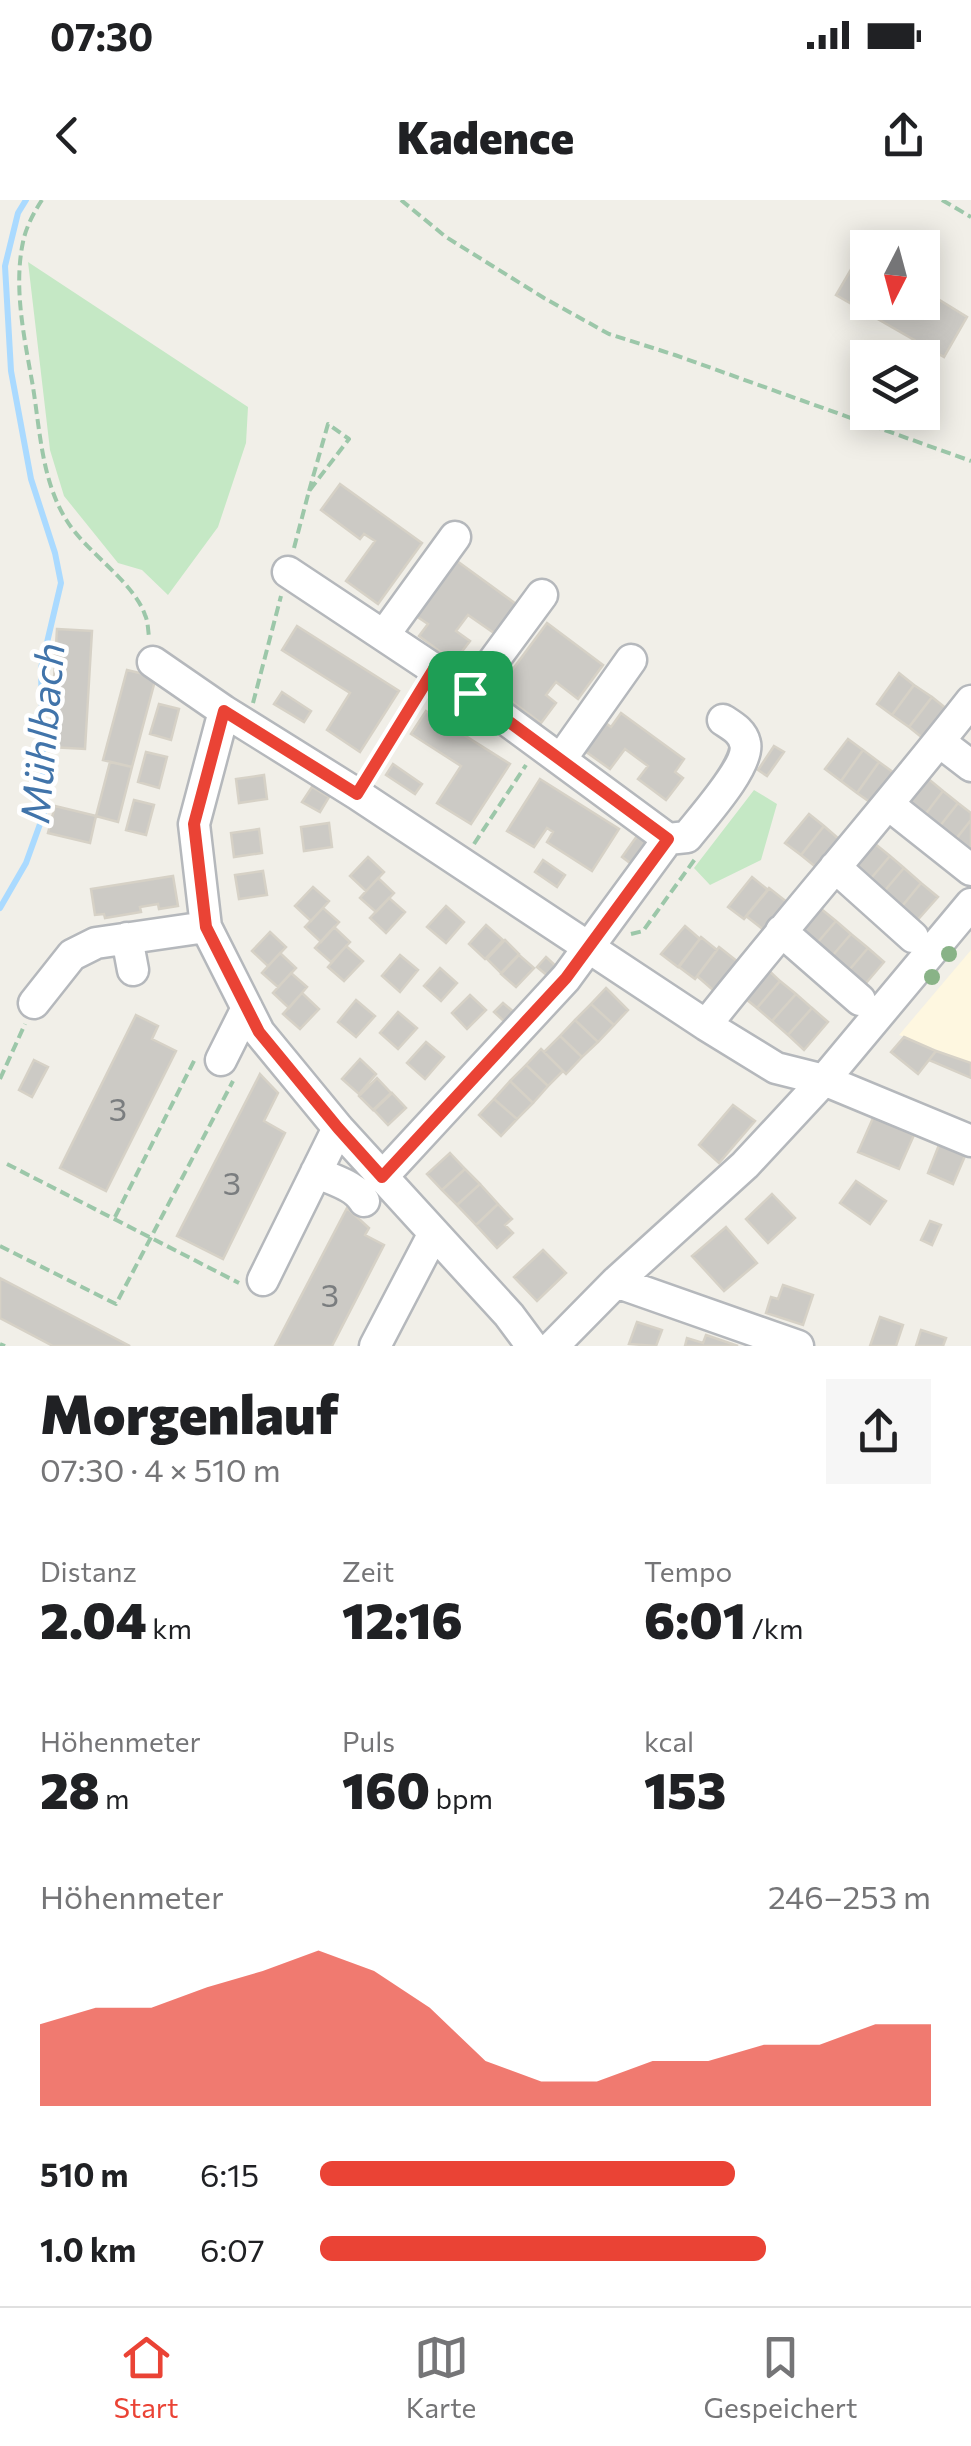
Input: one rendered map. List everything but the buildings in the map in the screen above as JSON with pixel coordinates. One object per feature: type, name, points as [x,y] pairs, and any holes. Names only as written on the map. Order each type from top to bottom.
[{"type":"street","points":[[384,635],[455,536]]},
{"type":"street","points":[[288,572],[470,693],[668,839],[687,838],[743,762],[747,746],[740,732],[723,720]]},
{"type":"street","points":[[470,693],[542,595]]},
{"type":"street","points":[[550,751],[631,660]]},
{"type":"street","points":[[153,662],[776,1068],[824,1080],[971,1141]]},
{"type":"street","points":[[706,1024],[971,701]]},
{"type":"street","points":[[224,711],[194,824],[206,927],[253,1020],[338,1128],[373,1189],[434,1233],[532,1346]]},
{"type":"street","points":[[940,742],[971,766]]},
{"type":"street","points":[[889,805],[971,870]]},
{"type":"street","points":[[316,1172],[360,1193],[373,1189],[566,978],[668,839]]},
{"type":"street","points":[[835,868],[913,937]]},
{"type":"street","points":[[553,1346],[616,1282],[745,1165],[824,1080],[971,904]]},
{"type":"street","points":[[34,1003],[72,955],[96,942],[206,927]]},
{"type":"street","points":[[780,930],[860,1000]]},
{"type":"street","points":[[127,938],[134,970]]},
{"type":"street","points":[[210,1055],[253,1020]]},
{"type":"street","points":[[263,1280],[338,1128]]},
{"type":"street","points":[[375,1346],[434,1233]]},
{"type":"street","points":[[616,1282],[798,1346]]},
{"type":"path","points":[[42,200],[23,241],[19,284],[42,446],[54,495],[67,521],[91,552],[130,590],[145,614],[153,662]]},
{"type":"path","points":[[402,200],[446,237],[609,334],[971,462]]},
{"type":"path","points":[[942,200],[971,217]]},
{"type":"path","points":[[357,794],[434,669]]},
{"type":"path","points":[[462,862],[550,751]]},
{"type":"path","points":[[0,1079],[34,1003]]},
{"type":"path","points":[[0,1246],[116,1304],[253,1020]]},
{"type":"path","points":[[115,1218],[210,1055]]},
{"type":"path","points":[[7,1164],[244,1286],[263,1280]]},
{"type":"shaded area","points":[[971,950],[971,1063],[899,1035]]},
{"type":"green space","points":[[28,262],[248,407],[246,443],[218,527],[168,595],[142,570],[118,563],[64,496],[50,450]]},
{"type":"green space","points":[[754,790],[777,804],[761,860],[710,885],[694,868]]},
{"type":"waterway","name":"Mühlbach","points":[[0,908],[26,863],[44,813],[41,668],[61,583],[31,479],[11,371],[5,266],[18,213],[26,200]]},
{"type":"route","points":[[434,669],[470,693],[668,839],[566,978],[382,1177],[259,1032],[206,927],[194,824],[224,711],[357,794],[434,669]]}]
